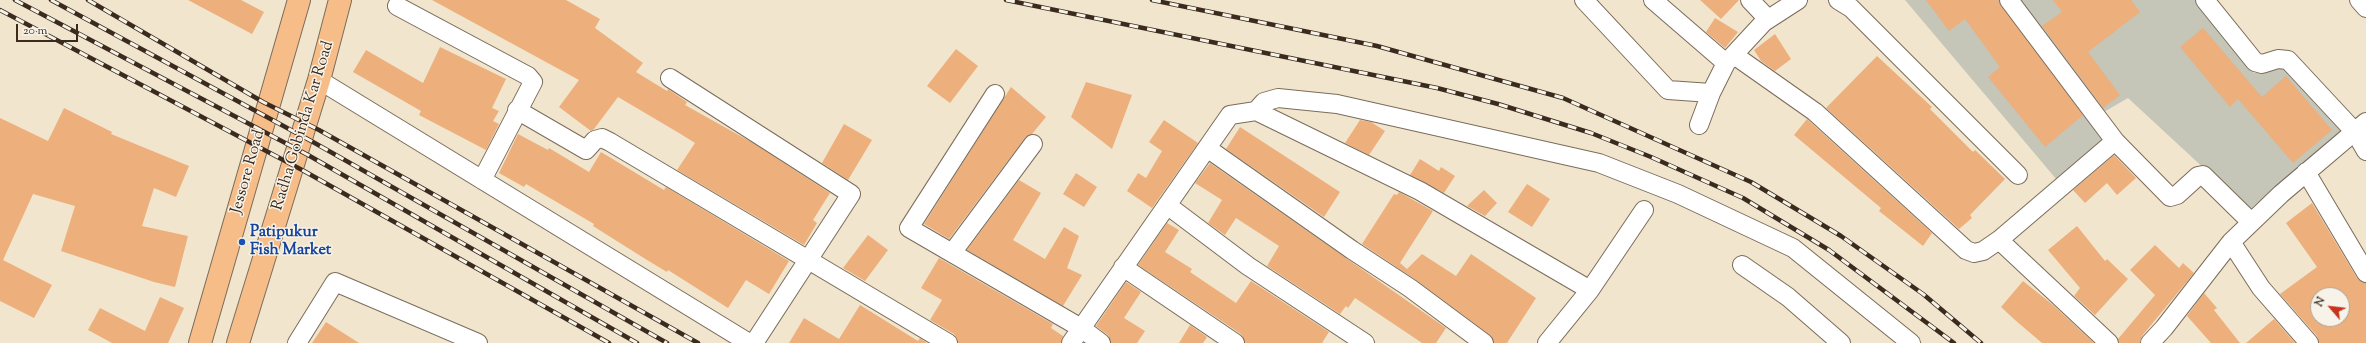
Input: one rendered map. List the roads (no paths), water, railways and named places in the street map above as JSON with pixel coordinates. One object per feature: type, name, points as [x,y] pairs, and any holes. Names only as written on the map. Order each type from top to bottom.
[{"type":"main road","name":"Jessore Road","points":[[200,343],[299,0]]},
{"type":"main road","name":"Radha Gobinda Kar Road","points":[[238,343],[319,80],[340,0]]},
{"type":"street","points":[[1584,0],[1668,90],[1711,93]]},
{"type":"street","points":[[1653,0],[1730,59],[1815,112],[1966,250],[1974,253],[1983,251],[1999,240],[2115,141]]},
{"type":"street","points":[[1750,0],[1768,19]]},
{"type":"street","points":[[1699,125],[1711,93],[1730,59],[1768,19],[1798,0]]},
{"type":"street","points":[[1838,0],[1852,8],[2018,175]]},
{"type":"street","points":[[2009,0],[2115,141],[2170,197],[2177,195],[2198,176],[2203,175],[2252,222]]},
{"type":"street","points":[[2205,0],[2250,59],[2262,64],[2278,58],[2288,60],[2361,127],[2366,151]]},
{"type":"street","points":[[2359,0],[2366,8]]},
{"type":"street","points":[[397,6],[528,76],[533,82],[517,110],[482,180]]},
{"type":"street","points":[[670,78],[851,194],[754,343]]},
{"type":"street","points":[[319,80],[749,343]]},
{"type":"street","points":[[995,94],[909,228],[1081,328],[1101,343]]},
{"type":"street","points":[[1256,111],[1264,102],[1278,98],[1336,104],[1599,164],[1678,194],[1793,248],[1911,343]]},
{"type":"street","points":[[517,110],[586,150],[595,140],[602,138],[948,343]]},
{"type":"street","points":[[1071,343],[1230,115],[1256,111],[1420,191],[1590,290]]},
{"type":"street","points":[[2150,343],[2164,328],[2231,242],[2306,172],[2361,127]]},
{"type":"street","points":[[952,253],[1033,144]]},
{"type":"street","points":[[1207,148],[1352,250],[1410,288],[1484,343]]},
{"type":"street","points":[[2306,172],[2366,273]]},
{"type":"street","points":[[1167,205],[1248,266],[1365,343]]},
{"type":"street","points":[[1547,343],[1590,290],[1644,210]]},
{"type":"street","points":[[1999,240],[2109,343]]},
{"type":"street","points":[[2231,242],[2261,288],[2309,343]]},
{"type":"street","points":[[1742,265],[1788,297],[1841,343]]},
{"type":"street","points":[[1123,267],[1235,343]]},
{"type":"street","points":[[297,343],[334,282],[478,343]]},
{"type":"railway","points":[[15,0],[308,155],[637,343]]},
{"type":"railway","points":[[51,0],[313,142],[667,343]]},
{"type":"railway","points":[[88,0],[263,102],[319,130],[698,343]]},
{"type":"railway","points":[[1006,0],[1437,88],[1498,104],[1591,133],[1651,157],[1743,198],[1829,250],[1954,343]]},
{"type":"railway","points":[[1152,0],[1377,46],[1563,98],[1751,182],[1841,236],[1923,294],[1981,343]]},
{"type":"railway","points":[[0,10],[304,171],[609,343]]},
{"type":"place","name":"Patipukur Fish Market","points":[[242,242]]}]
